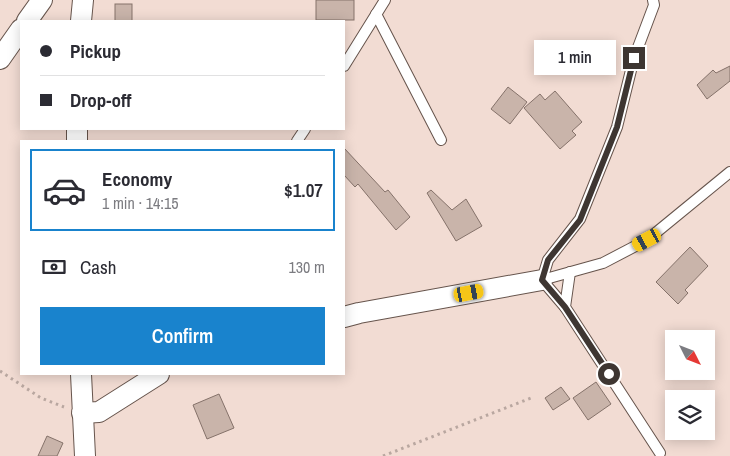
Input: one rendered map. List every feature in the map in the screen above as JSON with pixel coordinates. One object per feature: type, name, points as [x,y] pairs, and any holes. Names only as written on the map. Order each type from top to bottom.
[{"type":"street","points":[[28,20],[42,0]]},
{"type":"street","points":[[81,20],[83,0]]},
{"type":"street","points":[[0,59],[20,30]]},
{"type":"street","points":[[345,317],[542,280]]},
{"type":"street","points":[[81,375],[85,456]]},
{"type":"street","points":[[82,413],[99,412],[157,375]]},
{"type":"lane","points":[[345,64],[385,0]]},
{"type":"lane","points":[[542,280],[548,260],[580,220],[617,127],[634,58],[654,5],[652,0]]},
{"type":"lane","points":[[376,14],[441,140]]},
{"type":"lane","points":[[542,280],[603,263],[647,240],[730,172]]},
{"type":"lane","points":[[565,307],[570,272]]},
{"type":"lane","points":[[542,280],[565,307],[660,453]]},
{"type":"path","points":[[0,371],[40,398],[82,413]]},
{"type":"path","points":[[382,456],[532,398]]},
{"type":"building","points":[[316,0],[354,0],[354,20],[316,20]]},
{"type":"building","points":[[115,4],[132,4],[132,20],[115,20]]},
{"type":"building","points":[[730,66],[730,81],[707,99],[697,85],[713,70],[716,73]]},
{"type":"building","points":[[508,87],[527,102],[510,124],[491,109]]},
{"type":"building","points":[[555,91],[582,122],[572,131],[576,135],[560,149],[524,108],[540,94],[545,100]]},
{"type":"building","points":[[345,149],[385,192],[388,190],[410,217],[396,230],[358,184],[355,187],[345,176]]},
{"type":"building","points":[[431,190],[452,210],[466,199],[482,226],[456,241],[427,193]]},
{"type":"building","points":[[690,247],[708,266],[685,290],[688,293],[678,304],[656,282]]},
{"type":"building","points":[[596,382],[611,404],[588,420],[573,398]]},
{"type":"building","points":[[561,387],[570,399],[553,410],[545,398]]},
{"type":"building","points":[[219,394],[234,428],[207,439],[193,405]]},
{"type":"building","points":[[47,436],[63,443],[57,456],[38,456]]},
{"type":"route","points":[[609,374],[565,307],[542,280],[548,260],[580,220],[617,127],[634,58]]}]
